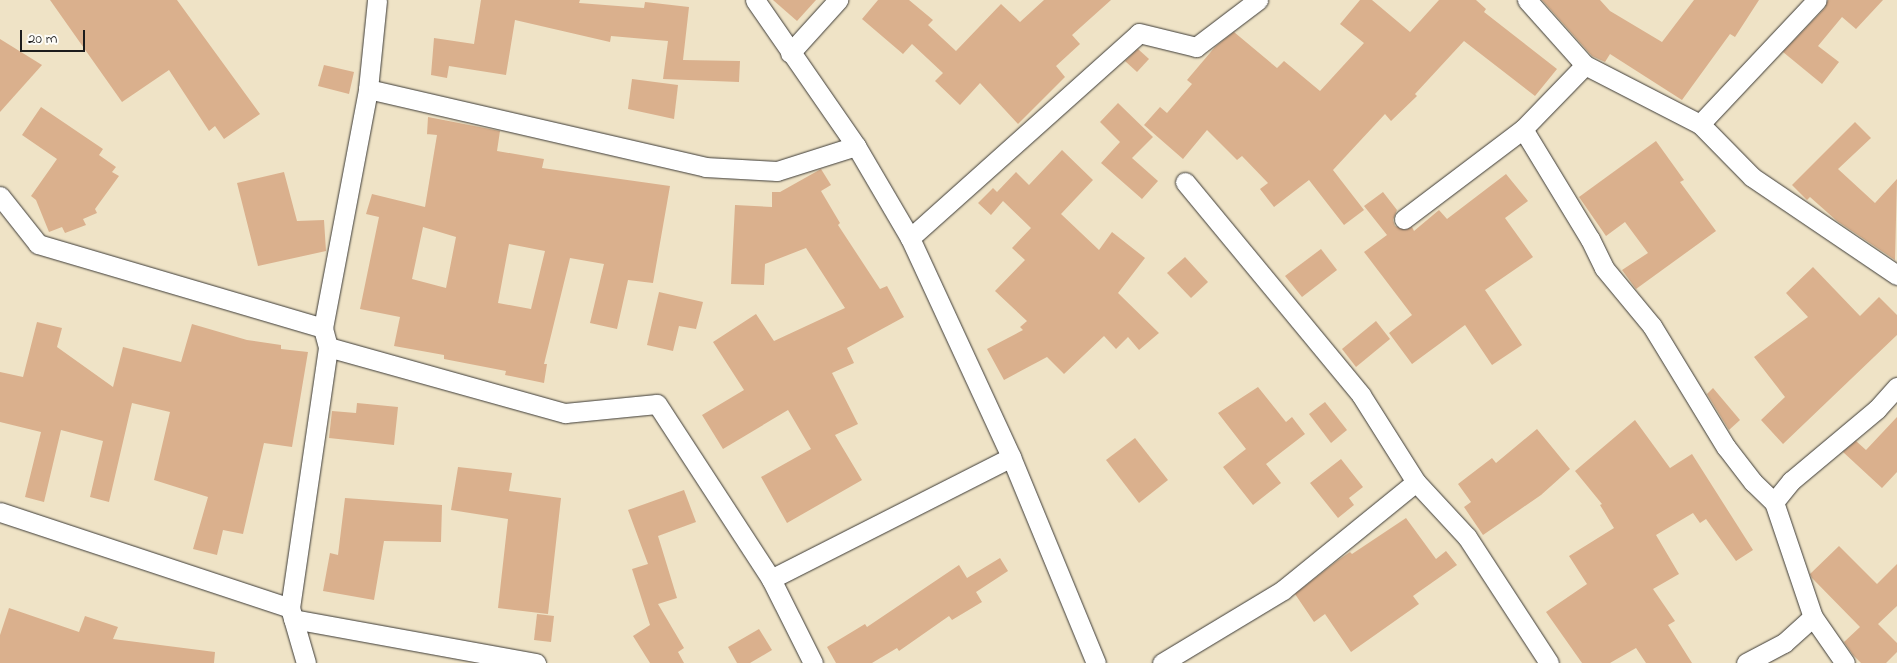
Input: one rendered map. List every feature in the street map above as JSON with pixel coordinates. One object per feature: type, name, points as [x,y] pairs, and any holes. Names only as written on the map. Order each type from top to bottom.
[{"type":"street","points":[[306,663],[292,614],[328,347],[323,328],[368,89],[377,0]]},
{"type":"street","points":[[755,0],[856,146],[910,238],[1011,457],[1096,663]]},
{"type":"street","points":[[790,53],[838,0]]},
{"type":"street","points":[[910,238],[1139,33],[1196,47],[1258,0]]},
{"type":"street","points":[[1527,0],[1585,64],[1700,124],[1752,177],[1897,275]]},
{"type":"street","points":[[1700,124],[1817,0]]},
{"type":"street","points":[[1404,219],[1523,129],[1585,64]]},
{"type":"street","points":[[368,89],[705,167],[778,171],[856,146]]},
{"type":"street","points":[[1523,129],[1590,239],[1604,268],[1652,326],[1726,447],[1753,482],[1774,502],[1813,617],[1845,663]]},
{"type":"street","points":[[1184,182],[1361,395],[1416,482],[1467,537],[1549,663]]},
{"type":"street","points":[[0,196],[38,244],[323,328]]},
{"type":"street","points":[[328,347],[565,413],[657,404],[771,579],[813,663]]},
{"type":"street","points":[[1774,502],[1791,481],[1877,409],[1897,387]]},
{"type":"street","points":[[771,579],[1011,457]]},
{"type":"street","points":[[1162,663],[1283,590],[1416,482]]},
{"type":"street","points":[[0,512],[292,614],[536,663]]},
{"type":"street","points":[[1746,663],[1784,643],[1813,617]]},
{"type":"building","points":[[50,0],[177,0],[260,114],[224,139],[215,126],[209,131],[169,70],[122,102]]},
{"type":"building","points":[[481,0],[580,0],[579,3],[644,8],[645,2],[689,7],[683,60],[740,61],[739,82],[663,79],[668,41],[611,36],[610,42],[515,20],[506,75],[449,66],[447,78],[431,75],[434,38],[474,44]]},
{"type":"building","points":[[773,0],[816,0],[797,21]]},
{"type":"building","points":[[878,0],[909,0],[933,20],[928,25],[956,51],[1001,4],[1020,22],[1044,0],[1111,0],[1072,35],[1080,44],[1056,66],[1065,77],[1018,124],[980,83],[960,105],[935,81],[943,73],[912,44],[903,54],[862,19]]},
{"type":"building","points":[[1360,0],[1372,0],[1410,32],[1439,0],[1476,0],[1486,9],[1484,12],[1557,69],[1535,96],[1464,41],[1415,94],[1417,96],[1391,121],[1385,114],[1333,170],[1364,210],[1344,225],[1309,180],[1274,207],[1260,189],[1268,183],[1242,156],[1237,160],[1207,130],[1183,159],[1144,125],[1160,107],[1167,113],[1192,84],[1187,80],[1215,47],[1234,32],[1277,68],[1284,61],[1320,91],[1364,43],[1340,24]]},
{"type":"building","points":[[1542,0],[1600,0],[1610,11],[1662,42],[1694,0],[1759,0],[1735,37],[1730,34],[1682,100],[1610,54],[1605,62],[1592,56]]},
{"type":"building","points":[[1828,0],[1883,0],[1856,29],[1842,17],[1818,46],[1839,62],[1822,84],[1783,52],[1825,8]]},
{"type":"building","points":[[0,39],[42,65],[0,112]]},
{"type":"building","points":[[1138,49],[1149,59],[1137,72],[1125,61]]},
{"type":"building","points":[[324,65],[354,72],[349,94],[318,86]]},
{"type":"building","points":[[632,79],[678,85],[674,119],[628,109]]},
{"type":"building","points":[[1118,103],[1153,137],[1132,158],[1158,181],[1142,199],[1101,163],[1120,142],[1100,122]]},
{"type":"building","points":[[41,107],[103,149],[99,155],[116,167],[112,172],[119,176],[95,209],[97,213],[83,219],[86,225],[65,233],[62,227],[49,232],[36,200],[31,196],[57,159],[22,135]]},
{"type":"building","points":[[428,117],[500,131],[497,151],[544,159],[542,168],[670,186],[653,283],[628,280],[617,329],[590,323],[604,264],[570,258],[544,364],[547,364],[544,383],[505,375],[506,371],[444,359],[444,355],[394,346],[400,317],[360,309],[379,217],[366,214],[372,194],[425,207],[437,135],[427,134]],"holes":[[[423,227],[456,237],[446,288],[412,279]],[[509,244],[545,251],[531,309],[498,303]]]},
{"type":"building","points":[[1855,122],[1871,138],[1838,169],[1875,203],[1897,179],[1895,260],[1837,221],[1810,197],[1807,200],[1792,185]]},
{"type":"building","points":[[1656,141],[1684,180],[1680,182],[1716,231],[1636,289],[1622,270],[1648,253],[1625,222],[1606,236],[1579,197]]},
{"type":"building","points":[[1062,150],[1093,180],[1061,214],[1099,250],[1112,232],[1145,258],[1118,293],[1159,333],[1139,350],[1128,337],[1116,349],[1104,336],[1064,374],[1047,357],[1004,380],[987,349],[1023,330],[1020,327],[1027,321],[995,291],[1025,260],[1012,248],[1031,228],[1003,201],[991,215],[978,203],[993,188],[997,192],[1016,172],[1029,185]]},
{"type":"building","points":[[821,169],[831,185],[821,191],[840,223],[838,225],[880,289],[887,286],[904,317],[847,348],[854,363],[832,373],[858,424],[835,435],[862,480],[787,523],[761,477],[811,449],[788,410],[723,449],[702,415],[744,390],[713,342],[756,314],[774,341],[845,308],[806,248],[765,264],[764,285],[731,284],[735,205],[772,207],[772,192],[780,192]]},
{"type":"building","points":[[284,172],[297,221],[324,220],[326,251],[258,266],[237,183]]},
{"type":"building","points":[[1506,174],[1528,201],[1505,218],[1533,257],[1485,290],[1522,345],[1492,365],[1465,325],[1412,364],[1389,333],[1412,315],[1364,252],[1387,235],[1364,206],[1383,192],[1397,210],[1393,220],[1395,226],[1405,230],[1412,227],[1414,231],[1439,210],[1447,219]]},
{"type":"building","points":[[1321,249],[1337,270],[1302,297],[1285,276]]},
{"type":"building","points":[[1185,257],[1208,282],[1191,298],[1167,273]]},
{"type":"building","points":[[1813,267],[1860,316],[1879,297],[1897,315],[1897,335],[1783,444],[1761,420],[1785,397],[1754,357],[1808,317],[1786,293]]},
{"type":"building","points":[[659,292],[703,302],[696,329],[679,326],[673,351],[647,345]]},
{"type":"building","points":[[1376,321],[1390,339],[1356,367],[1342,349]]},
{"type":"building","points":[[37,322],[62,328],[57,347],[113,387],[123,347],[181,362],[192,324],[247,340],[281,345],[281,349],[308,352],[292,447],[264,443],[243,534],[223,530],[217,555],[193,549],[208,497],[154,480],[170,412],[132,403],[109,502],[90,497],[103,441],[61,430],[44,502],[25,497],[41,432],[0,422],[0,372],[23,377]]},
{"type":"building","points":[[1258,387],[1286,422],[1292,417],[1305,434],[1266,464],[1281,483],[1253,505],[1223,467],[1246,449],[1218,413]]},
{"type":"building","points":[[1713,388],[1740,420],[1729,430],[1707,394]]},
{"type":"building","points":[[1325,402],[1347,430],[1331,443],[1309,414]]},
{"type":"building","points":[[357,403],[398,407],[394,445],[329,438],[332,411],[356,413]]},
{"type":"building","points":[[1897,417],[1897,472],[1882,488],[1843,452],[1856,441],[1866,450]]},
{"type":"building","points":[[1635,420],[1670,468],[1692,454],[1753,550],[1736,561],[1706,519],[1700,523],[1693,513],[1656,535],[1679,574],[1653,589],[1675,621],[1668,625],[1692,663],[1646,663],[1636,648],[1610,663],[1582,663],[1546,612],[1587,584],[1569,556],[1614,528],[1600,505],[1602,504],[1575,471]]},
{"type":"building","points":[[1537,429],[1570,469],[1541,495],[1483,535],[1464,507],[1471,502],[1458,484],[1492,458],[1496,463]]},
{"type":"building","points":[[1135,438],[1168,480],[1139,503],[1106,460]]},
{"type":"building","points":[[1341,459],[1363,487],[1349,498],[1354,505],[1338,518],[1310,483]]},
{"type":"building","points":[[458,467],[512,473],[509,491],[561,498],[548,614],[498,608],[508,519],[451,510]]},
{"type":"building","points":[[684,490],[696,522],[658,536],[677,598],[658,604],[684,648],[678,652],[684,663],[650,663],[633,636],[650,625],[632,569],[648,564],[628,510]]},
{"type":"building","points":[[345,498],[442,505],[441,542],[384,541],[374,600],[323,591],[330,553],[338,555]]},
{"type":"building","points":[[1406,518],[1436,559],[1446,551],[1457,565],[1413,596],[1419,604],[1351,652],[1325,614],[1314,622],[1295,594],[1350,552],[1352,554]]},
{"type":"building","points":[[1839,546],[1877,584],[1897,564],[1897,606],[1878,624],[1897,643],[1897,652],[1886,663],[1861,663],[1853,655],[1844,642],[1860,627],[1810,574]]},
{"type":"building","points":[[1000,558],[1008,571],[976,592],[982,602],[952,620],[949,616],[899,651],[897,648],[872,663],[836,663],[827,647],[865,624],[867,627],[959,565],[967,578]]},
{"type":"building","points":[[9,608],[79,632],[85,616],[118,627],[113,639],[215,652],[214,663],[0,663],[0,635]]},
{"type":"building","points":[[537,614],[554,616],[551,642],[534,640]]},
{"type":"building","points":[[759,629],[772,650],[750,663],[737,663],[728,647]]}]
